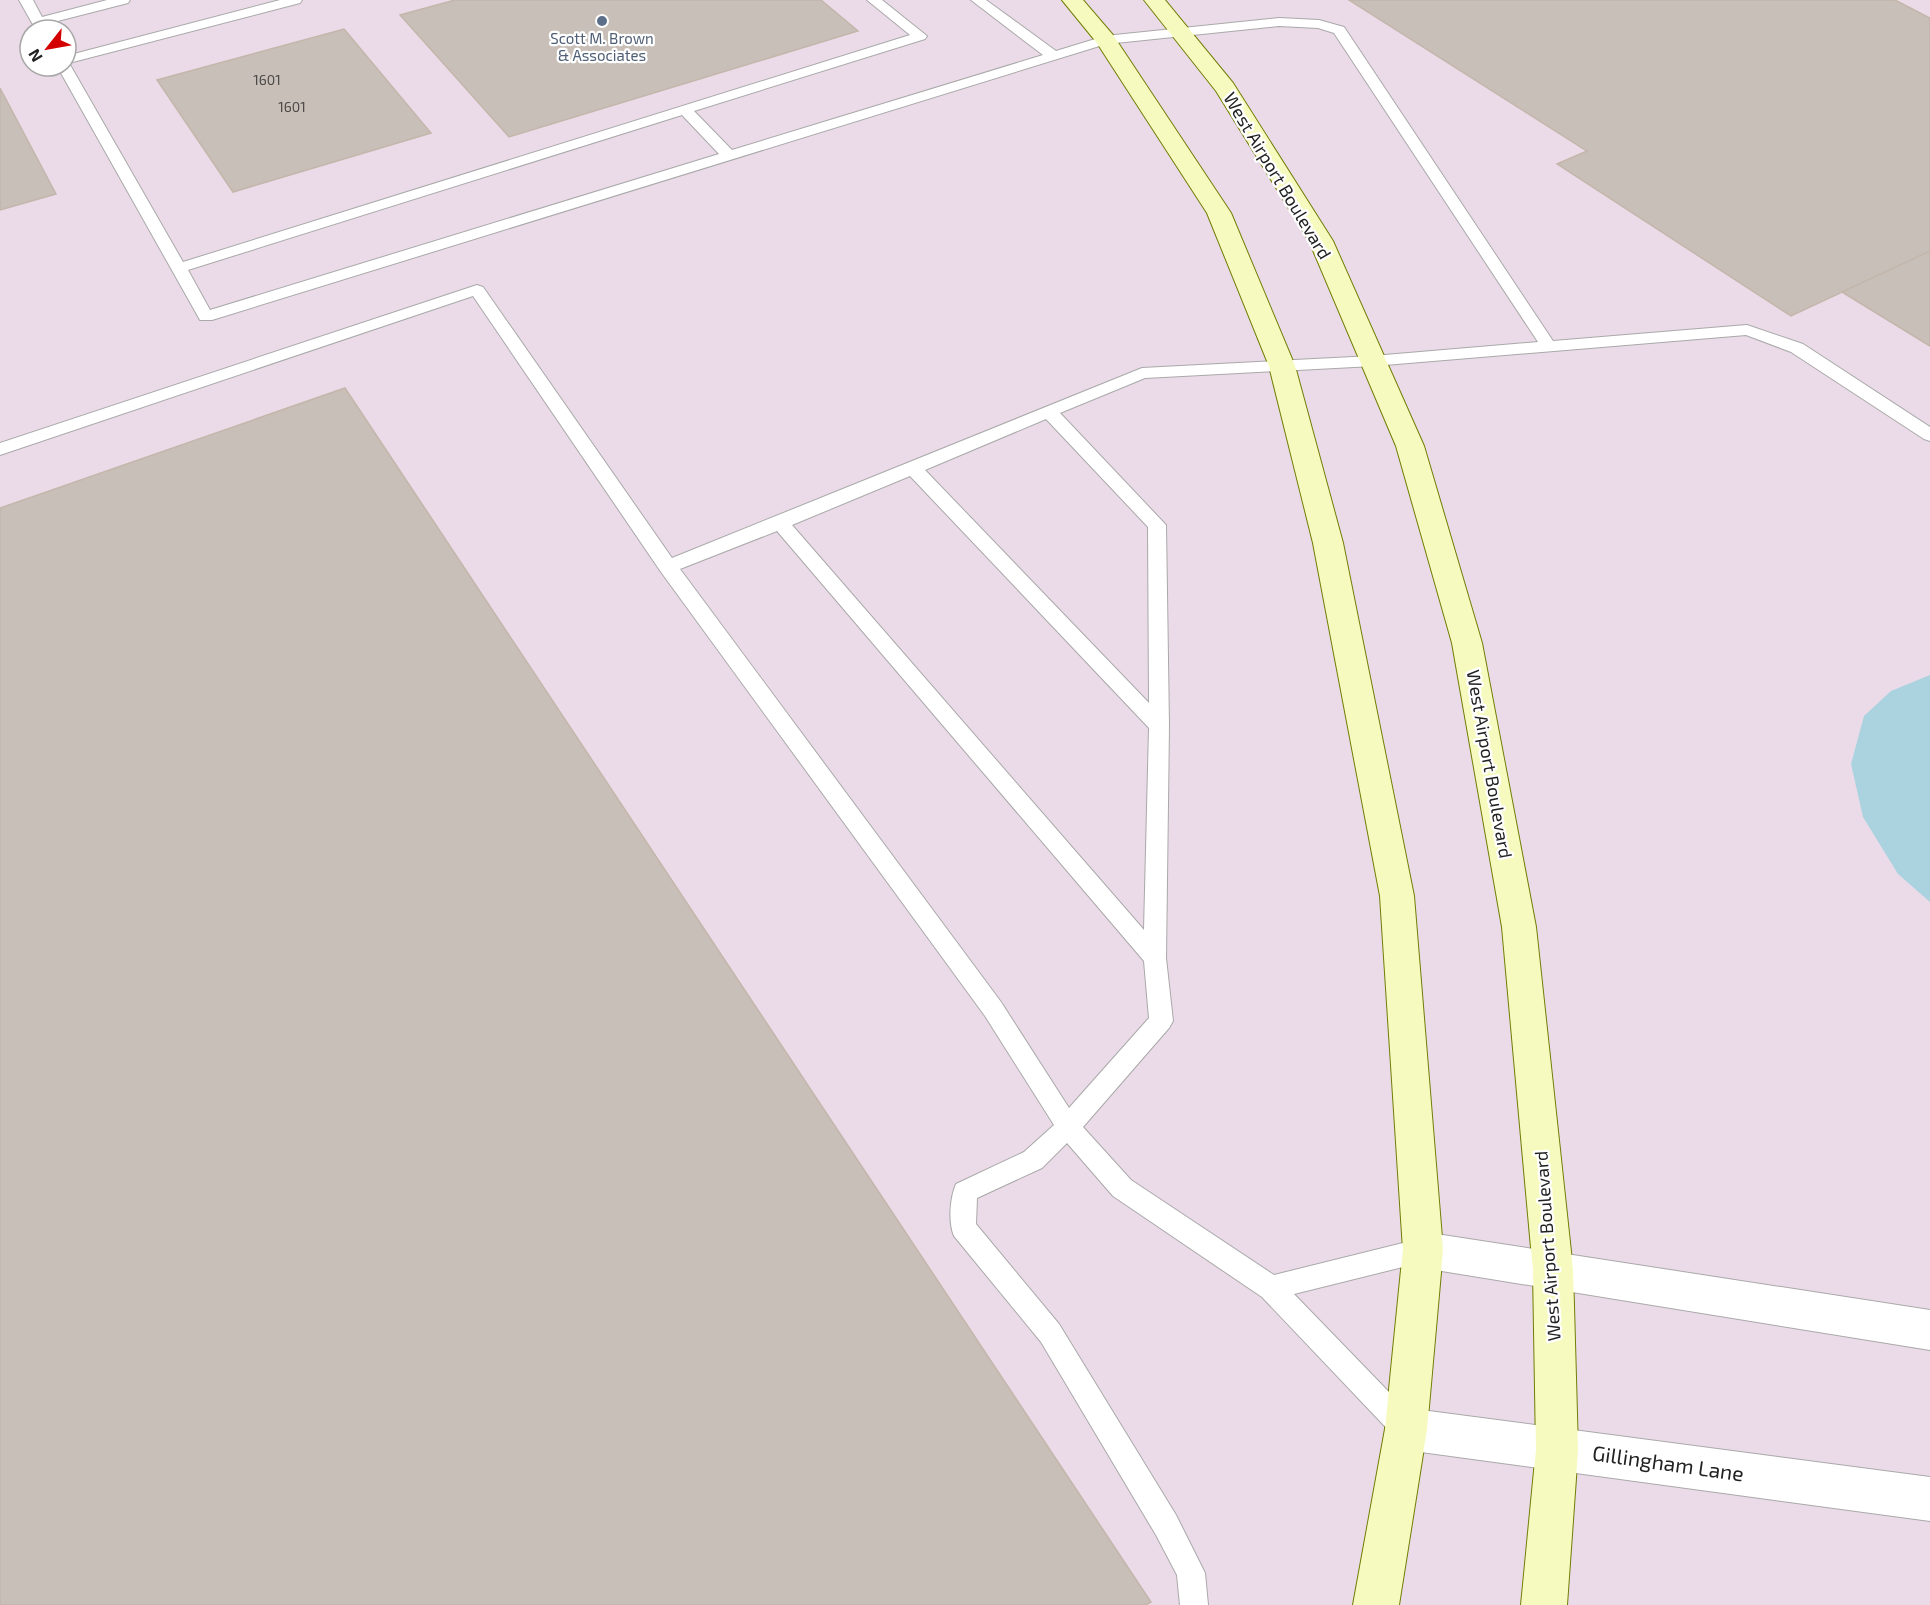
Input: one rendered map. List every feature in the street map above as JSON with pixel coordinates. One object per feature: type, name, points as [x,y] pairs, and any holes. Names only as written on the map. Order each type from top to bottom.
[{"type":"main road","points":[[1072,0],[1105,40],[1219,213],[1282,366],[1328,543],[1397,896],[1423,1250],[1406,1429],[1376,1605]]},
{"type":"main road","name":"West Airport Boulevard","points":[[1154,0],[1225,88],[1321,241],[1410,446],[1467,643],[1519,927],[1553,1270],[1557,1450],[1544,1605]]},
{"type":"street","points":[[1423,1250],[1930,1330]]},
{"type":"street","name":"Gillingham Lane","points":[[1406,1429],[1930,1499]]},
{"type":"lane","points":[[26,0],[36,18]]},
{"type":"lane","points":[[66,18],[123,0]]},
{"type":"lane","points":[[78,57],[295,0]]},
{"type":"lane","points":[[179,268],[920,36],[874,0]]},
{"type":"lane","points":[[978,0],[1054,56]]},
{"type":"lane","points":[[71,78],[206,317],[1105,40],[1279,22],[1319,24],[1339,30],[1549,347]]},
{"type":"lane","points":[[686,110],[729,156]]},
{"type":"lane","points":[[0,449],[477,290],[668,567],[993,1009],[1068,1127],[1122,1188],[1271,1288],[1406,1429]]},
{"type":"lane","points":[[668,567],[780,524],[912,467],[1142,374],[1373,361],[1747,330],[1797,348],[1930,435]]},
{"type":"lane","points":[[1049,412],[1157,525],[1159,726],[1155,958],[1161,1021],[1068,1127],[1033,1160],[964,1192],[963,1228],[1050,1333],[1166,1525],[1191,1573],[1194,1605]]},
{"type":"lane","points":[[912,467],[1159,726]]},
{"type":"lane","points":[[780,524],[1155,958]]},
{"type":"lane","points":[[1271,1288],[1423,1250]]},
{"type":"shaded area","points":[[0,0],[1930,0],[1930,1605],[0,1605]]},
{"type":"water","points":[[1930,675],[1930,902],[1898,874],[1863,817],[1851,764],[1864,716],[1891,691]]},
{"type":"building","points":[[455,0],[821,0],[858,31],[509,137],[400,15]]},
{"type":"building","points":[[1349,0],[1895,0],[1930,18],[1930,251],[1791,316],[1557,164],[1587,151]]},
{"type":"building","points":[[344,29],[431,133],[233,192],[157,80]]},
{"type":"building","points":[[0,88],[56,194],[0,210]]},
{"type":"building","points":[[1930,251],[1930,346],[1842,292]]},
{"type":"building","points":[[345,388],[1151,1602],[1146,1605],[0,1605],[0,508]]},
{"type":"place","name":"Scott M. Brown & Associates","points":[[602,21]]}]
